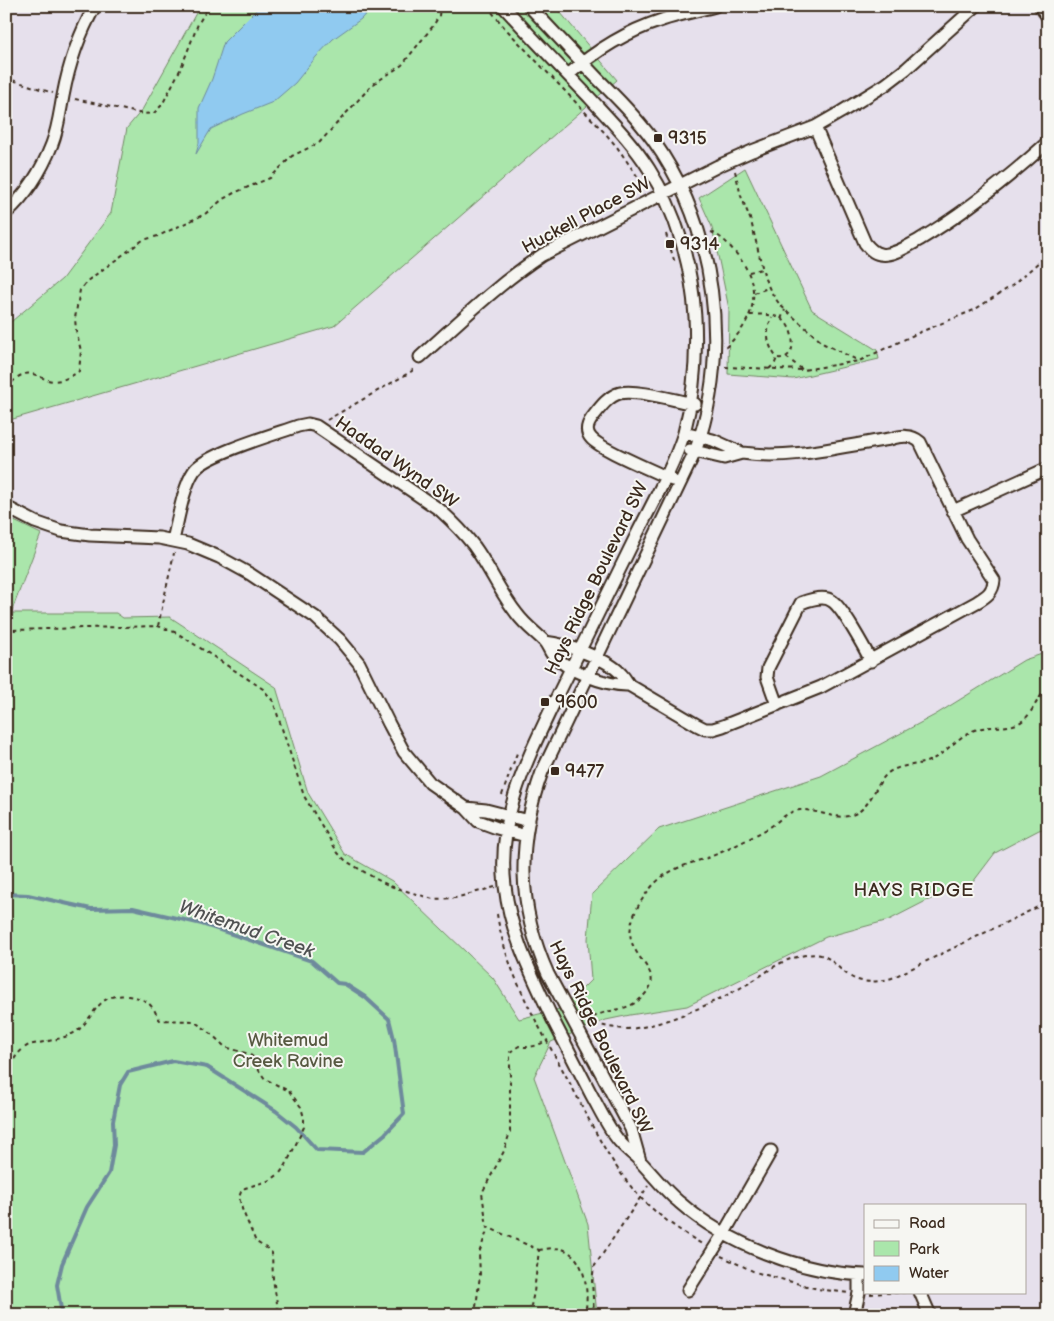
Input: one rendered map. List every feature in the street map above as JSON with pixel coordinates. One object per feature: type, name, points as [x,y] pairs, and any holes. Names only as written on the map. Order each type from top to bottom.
[{"type":"street","points":[[6,213],[31,185],[43,165],[53,142],[77,43],[95,6]]},
{"type":"street","name":"Hays Ridge Boulevard SW","points":[[503,6],[622,132],[650,170],[663,194],[679,236],[691,288],[694,305],[695,367],[684,433],[666,476],[571,668],[516,787],[506,831],[504,860],[505,885],[516,937],[560,1034],[614,1134],[619,1142],[640,1161],[654,1178],[690,1211],[724,1233],[758,1250],[812,1268],[862,1275]]},
{"type":"street","name":"Hays Ridge Boulevard SW","points":[[529,6],[631,112],[667,162],[694,221],[702,245],[715,318],[714,361],[707,406],[696,452],[542,772],[535,793],[526,836],[523,872],[529,922],[536,948],[631,1128],[640,1161]]},
{"type":"street","points":[[568,75],[582,63],[645,26],[715,6]]},
{"type":"street","name":"Huckell Place SW","points":[[420,357],[489,294],[523,268],[558,246],[732,160],[814,127],[892,80],[976,6]]},
{"type":"street","points":[[1040,6],[1048,17]]},
{"type":"street","points":[[814,127],[865,243],[872,251],[880,255],[900,250],[946,224],[1009,177],[1048,142]]},
{"type":"street","name":"Hays Ridge Boulevard SW","points":[[681,484],[592,440],[587,431],[588,424],[608,400],[619,394],[631,392],[707,406]]},
{"type":"street","name":"Haddad Wynd SW","points":[[175,541],[188,482],[194,470],[200,464],[213,456],[298,426],[308,424],[316,426],[440,510],[473,544],[516,613],[545,642],[551,653],[571,668],[588,675],[617,686],[629,685],[622,674],[608,664],[556,643],[545,642]]},
{"type":"street","points":[[629,685],[706,729],[713,729],[821,687],[978,602],[989,594],[993,588],[994,580],[967,539],[920,442],[915,438],[901,436],[786,454],[760,456],[742,453],[727,445],[701,436],[684,433]]},
{"type":"street","points":[[678,447],[724,458],[742,453]]},
{"type":"street","points":[[953,511],[1048,468]]},
{"type":"street","points":[[6,507],[35,522],[61,530],[90,536],[147,537],[175,541],[204,550],[234,565],[315,617],[340,640],[359,664],[396,738],[412,762],[430,783],[466,808],[478,821],[526,836]]},
{"type":"street","points":[[777,705],[767,677],[768,668],[801,603],[827,598],[833,601],[871,661]]},
{"type":"street","points":[[466,808],[486,810],[529,821]]},
{"type":"street","points":[[688,1290],[724,1233],[770,1151]]},
{"type":"street","points":[[854,1315],[862,1275]]},
{"type":"street","points":[[921,1294],[930,1315]]},
{"type":"path","points":[[6,78],[63,96],[143,114],[154,113],[162,105],[174,83],[198,24],[209,6]]},
{"type":"path","points":[[6,388],[22,374],[35,374],[47,380],[55,381],[72,376],[79,371],[81,351],[76,330],[76,302],[80,290],[87,280],[143,240],[158,236],[205,214],[222,199],[234,192],[270,178],[292,156],[319,143],[372,84],[402,65],[433,26],[439,16],[440,6]]},
{"type":"path","points":[[732,160],[741,196],[751,220],[762,268],[769,288],[785,310],[824,344],[859,361]]},
{"type":"path","points":[[708,231],[721,236],[729,245],[749,272],[754,293],[750,315],[742,329],[725,348]]},
{"type":"path","points":[[725,367],[803,370],[859,361],[918,333],[974,310],[1013,285],[1048,254]]},
{"type":"path","points":[[749,272],[762,268]]},
{"type":"path","points":[[754,293],[769,288]]},
{"type":"path","points":[[781,319],[785,310]]},
{"type":"path","points":[[750,315],[760,314],[781,319],[787,325],[793,335],[792,351],[786,357],[778,358]]},
{"type":"path","points":[[772,317],[767,334],[769,344],[778,358]]},
{"type":"path","points":[[316,426],[412,371],[420,357]]},
{"type":"path","points":[[786,357],[803,370]]},
{"type":"path","points":[[769,369],[778,358]]},
{"type":"path","points":[[158,626],[175,541]]},
{"type":"path","points":[[6,628],[12,630],[158,626],[177,633],[263,689],[273,701],[304,796],[338,853],[346,861],[390,886],[433,899],[455,898],[493,887]]},
{"type":"path","points":[[1048,689],[1039,697],[1028,717],[1019,723],[977,729],[958,740],[932,760],[901,766],[890,772],[882,779],[870,801],[860,812],[850,816],[837,816],[800,810],[790,812],[766,830],[718,853],[672,870],[660,879],[639,904],[634,914],[631,934],[632,942],[651,974],[651,987],[639,1000],[630,1006],[600,1014],[585,1022],[610,1028],[626,1029],[646,1026],[704,1006],[743,987],[770,968],[794,957],[816,953],[828,957],[855,979],[874,982],[881,981],[892,978],[1048,902]]},
{"type":"path","points":[[496,906],[500,934],[507,957],[520,987],[596,1134],[611,1159],[641,1197],[678,1228],[713,1251],[755,1272],[837,1292],[864,1293]]},
{"type":"path","points":[[6,1074],[22,1049],[29,1045],[74,1033],[97,1006],[110,997],[118,995],[136,996],[152,1007],[160,1020],[193,1021],[207,1030],[225,1047],[253,1057],[258,1070],[265,1079],[284,1087],[298,1102],[303,1113],[304,1127],[286,1165],[280,1173],[271,1180],[245,1188],[239,1197],[256,1242],[272,1253],[274,1263],[273,1279],[279,1315]]},
{"type":"path","points":[[475,1315],[480,1275],[479,1252],[487,1227],[482,1193],[504,1151],[510,1132],[510,1052],[519,1046],[527,1048],[534,1046],[560,1034]]},
{"type":"path","points":[[594,1315],[592,1281],[594,1267],[654,1178]]},
{"type":"path","points":[[487,1227],[539,1250],[560,1248],[571,1254],[580,1265],[586,1280],[585,1315]]},
{"type":"path","points":[[529,1315],[539,1250]]},
{"type":"green space","points":[[200,6],[555,6],[617,80],[334,326],[6,421],[6,326],[62,279],[111,213],[127,128],[142,110]]},
{"type":"green space","points":[[745,168],[812,310],[877,350],[879,359],[793,379],[728,374],[729,309],[712,227],[699,198]]},
{"type":"green space","name":"Whitemud Creek Ravine","points":[[6,517],[41,534],[11,613],[116,613],[123,618],[170,617],[276,687],[308,793],[345,854],[392,881],[493,978],[519,1019],[563,1008],[591,980],[588,939],[592,894],[659,829],[821,776],[935,715],[1024,660],[1048,652],[1048,828],[1039,830],[995,853],[973,882],[926,901],[889,920],[826,937],[687,1006],[606,1020],[551,1042],[534,1077],[588,1224],[597,1315],[6,1315]]},
{"type":"water","points":[[260,6],[373,6],[361,19],[333,39],[295,83],[273,102],[211,129],[196,154],[199,143],[199,108],[212,79],[224,42]]},
{"type":"waterway","name":"Whitemud Creek","points":[[6,894],[28,895],[91,909],[133,908],[202,924],[312,961],[337,983],[345,984],[365,997],[389,1019],[394,1039],[404,1114],[385,1134],[363,1152],[317,1150],[296,1127],[276,1111],[207,1067],[173,1061],[128,1072],[120,1085],[113,1121],[114,1145],[109,1173],[87,1207],[62,1264],[57,1285],[62,1315]]},
{"type":"place","name":"9315","points":[[658,138]]},
{"type":"place","name":"9314","points":[[670,244]]},
{"type":"place","name":"9600","points":[[545,702]]},
{"type":"place","name":"9477","points":[[555,771]]},
{"type":"district","name":"HAYS RIDGE","points":[[914,889]]}]
